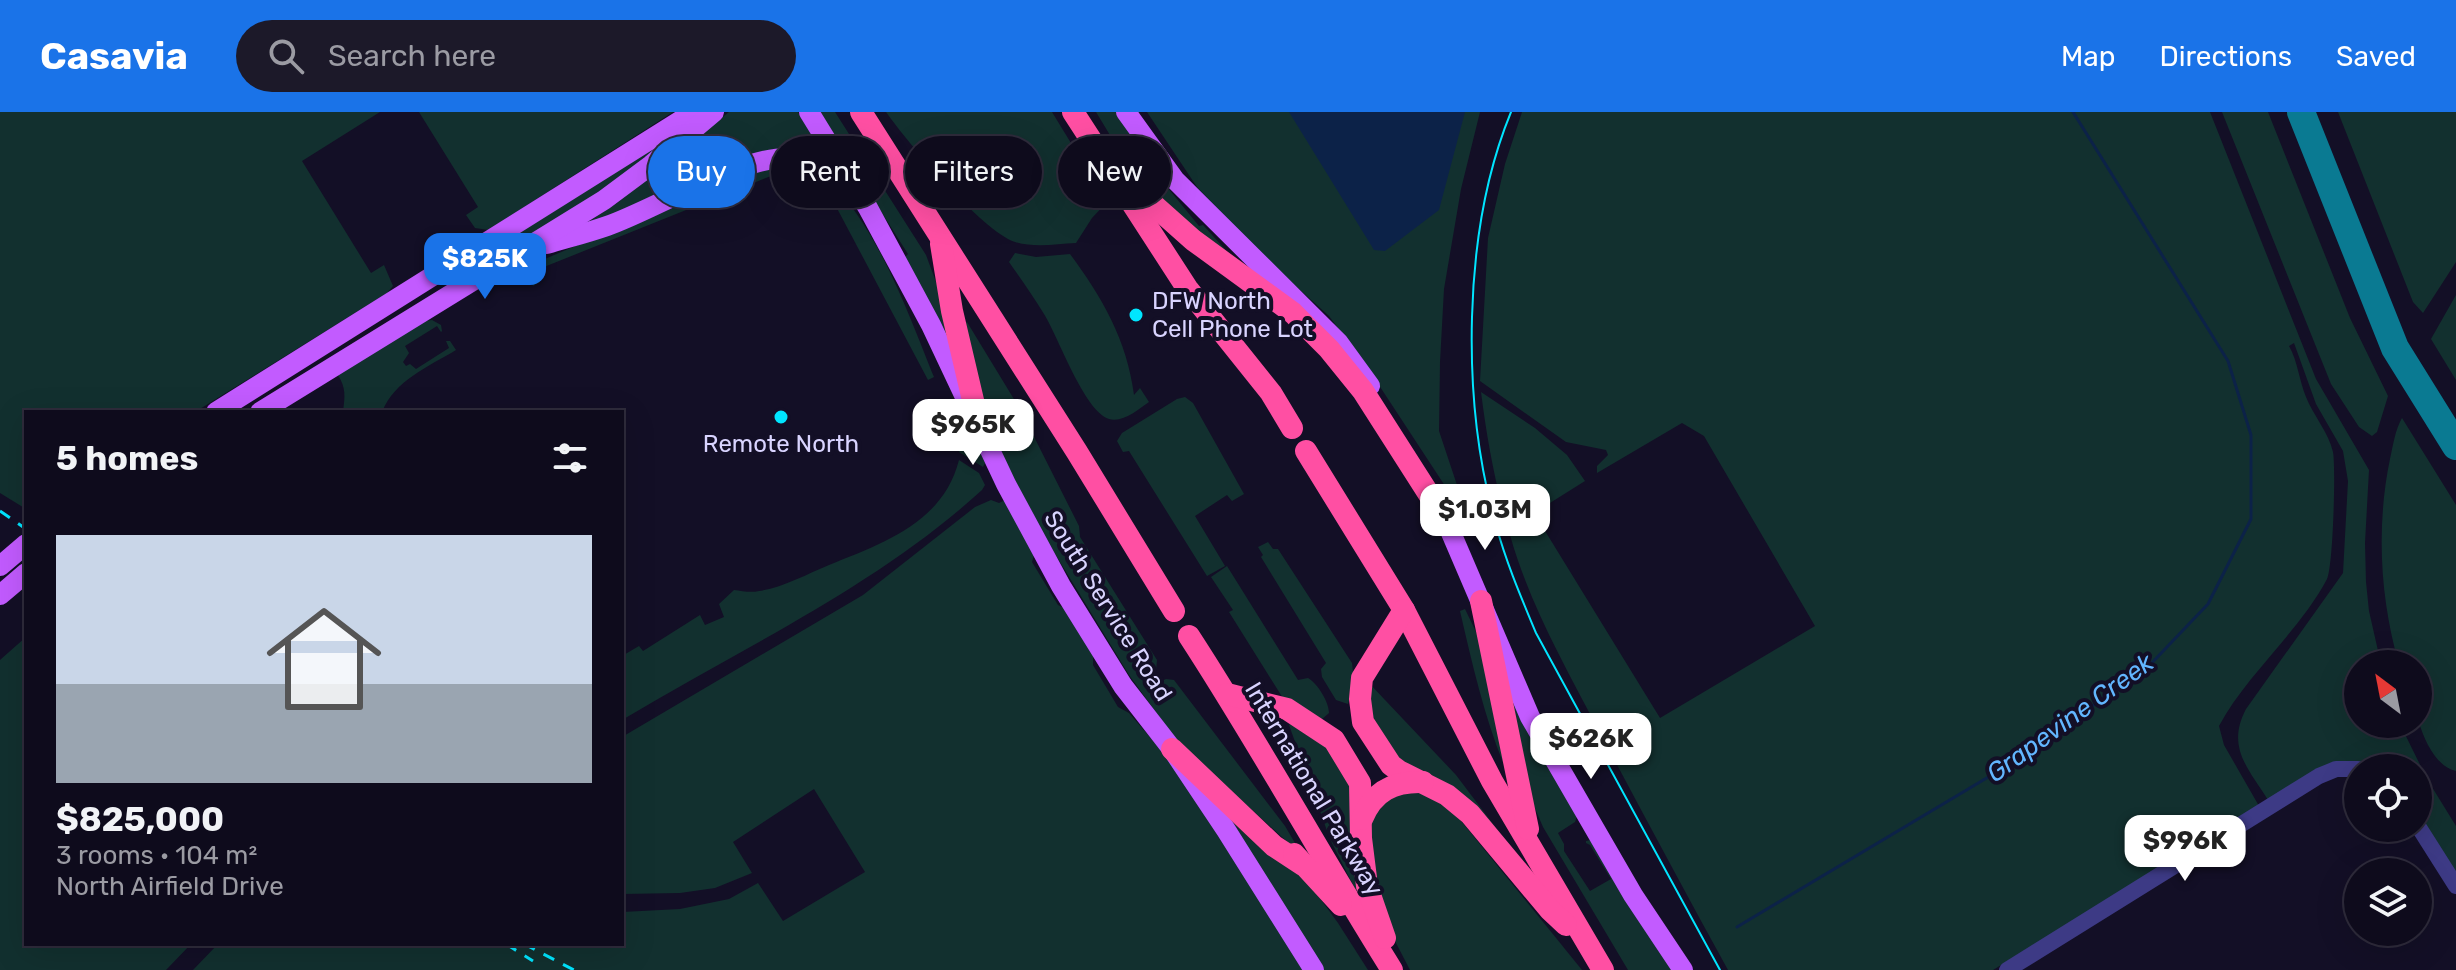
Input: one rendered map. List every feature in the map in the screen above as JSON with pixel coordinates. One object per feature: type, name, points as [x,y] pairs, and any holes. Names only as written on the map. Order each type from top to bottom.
[{"type":"highway","points":[[861,112],[1174,611]]},
{"type":"highway","points":[[1073,112],[1088,136]]},
{"type":"highway","points":[[1134,208],[1187,288],[1271,393],[1292,428]]},
{"type":"highway","points":[[1157,208],[1193,240],[1293,313],[1329,349],[1386,442],[1410,465],[1446,521]]},
{"type":"highway","points":[[940,235],[952,311],[980,430]]},
{"type":"highway","points":[[1306,451],[1404,610],[1460,723],[1533,854],[1603,970]]},
{"type":"highway","points":[[1481,601],[1533,854]]},
{"type":"highway","points":[[1404,610],[1362,678],[1363,722],[1391,765],[1447,795],[1470,814],[1550,910],[1585,942]]},
{"type":"highway","name":"International Parkway","points":[[1189,636],[1365,926],[1395,970]]},
{"type":"highway","points":[[1227,694],[1287,709],[1334,740],[1360,783],[1364,863],[1371,904],[1395,970]]},
{"type":"highway","points":[[1325,732],[1361,709]]},
{"type":"highway","points":[[1172,749],[1274,846],[1303,865],[1331,896],[1365,926]]},
{"type":"highway","points":[[1362,820],[1368,806],[1383,790],[1405,782],[1424,782]]},
{"type":"main road","points":[[219,410],[694,112]]},
{"type":"main road","points":[[263,410],[604,200],[714,112]]},
{"type":"main road","name":"South Service Road","points":[[809,112],[824,136]]},
{"type":"main road","points":[[1126,112],[1161,163],[1190,197],[1353,360],[1414,456],[1446,521],[1518,691],[1548,751],[1633,895],[1683,970]]},
{"type":"main road","points":[[524,250],[607,226],[723,175],[771,160]]},
{"type":"main road","name":"South Service Road","points":[[868,208],[931,325],[1040,550],[1140,711],[1172,749],[1314,970]]},
{"type":"main road","points":[[0,566],[24,546]]},
{"type":"main road","points":[[0,595],[24,575]]},
{"type":"street","points":[[2007,970],[2319,776],[2344,769]]},
{"type":"street","points":[[2428,842],[2456,886]]},
{"type":"green space","points":[[0,112],[380,112],[302,161],[371,273],[384,265],[393,286],[387,293],[198,410],[24,410],[24,508],[0,493]]},
{"type":"green space","points":[[419,112],[673,112],[488,230],[475,228],[466,215],[478,207]]},
{"type":"green space","points":[[729,112],[798,112],[813,136],[771,136],[771,165],[755,171],[755,136],[699,136]]},
{"type":"green space","points":[[818,112],[835,112],[850,136],[833,136]]},
{"type":"green space","points":[[886,112],[1052,112],[1067,136],[1058,136],[1058,208],[1101,208],[1076,243],[1038,245],[1015,242],[969,208],[1042,208],[1042,136],[905,136]]},
{"type":"green space","points":[[1096,112],[1116,112],[1131,136],[1111,136]]},
{"type":"green space","points":[[1147,112],[1480,112],[1461,189],[1444,289],[1440,362],[1439,431],[1470,524],[1369,370],[1329,316],[1270,263],[1197,187],[1171,148],[1171,136],[1163,136]]},
{"type":"green space","points":[[1522,112],[2210,112],[2316,379],[2369,470],[2366,582],[2378,650],[2344,650],[2344,738],[2407,738],[2415,754],[2344,754],[2344,768],[2268,800],[2242,757],[2238,735],[2246,709],[2343,573],[2348,481],[2343,451],[2316,404],[2294,343],[2289,346],[2304,391],[2333,452],[2332,537],[2327,579],[2302,617],[2243,689],[2219,726],[2224,745],[2259,806],[1993,970],[1728,970],[1537,610],[1505,517],[1492,464],[1481,392],[1535,428],[1567,455],[1585,481],[1534,513],[1660,718],[1815,626],[1704,436],[1682,423],[1597,473],[1597,466],[1608,455],[1606,450],[1566,442],[1480,381],[1488,238],[1505,164]]},
{"type":"green space","points":[[2222,112],[2268,112],[2350,318],[2388,396],[2377,432],[2372,436],[2359,427],[2331,384]]},
{"type":"green space","points":[[2338,112],[2456,112],[2456,262],[2423,313],[2413,302]]},
{"type":"green space","points":[[648,149],[648,157],[630,174],[510,249],[504,241]]},
{"type":"green space","points":[[771,163],[771,176],[755,182],[755,170]]},
{"type":"green space","points":[[648,178],[648,207],[592,226],[590,221]]},
{"type":"green space","points":[[1171,192],[1199,226],[1203,225],[1242,268],[1169,208]]},
{"type":"green space","points":[[889,197],[926,255],[950,320],[963,381],[903,259],[908,254],[879,208],[889,208]]},
{"type":"green space","points":[[665,208],[691,208],[544,267],[540,282],[533,286],[532,272],[540,261]]},
{"type":"green space","points":[[837,208],[852,208],[886,264],[934,377],[928,380]]},
{"type":"green space","points":[[490,248],[498,256],[448,289],[457,273]]},
{"type":"green space","points":[[1015,253],[1036,257],[1070,254],[1093,286],[1111,320],[1126,356],[1134,395],[1140,388],[1149,402],[1130,415],[1114,420],[1100,413],[1090,402],[1044,314],[1009,262]]},
{"type":"green space","points":[[2456,295],[2456,380],[2431,339]]},
{"type":"green space","points":[[432,320],[441,325],[442,331],[437,326],[405,346],[409,353],[403,362],[406,366],[410,364],[416,369],[449,348],[446,341],[450,341],[456,350],[404,383],[383,410],[343,410],[344,392],[338,375],[425,321]]},
{"type":"green space","points":[[967,322],[1020,409],[1079,526],[1080,537],[1157,660],[1156,671],[1144,675],[1151,686],[1166,679],[1174,680],[1285,826],[1302,855],[1192,756],[1129,675],[1049,544],[1008,467],[985,412],[962,324]]},
{"type":"green space","points":[[1185,397],[1193,403],[1244,494],[1232,501],[1227,495],[1195,516],[1225,566],[1207,576],[1129,451],[1123,452],[1117,441],[1122,433]]},
{"type":"green space","points":[[960,408],[985,463],[983,467],[959,452],[956,409]]},
{"type":"green space","points":[[2402,418],[2456,505],[2456,771],[2437,759],[2425,738],[2432,738],[2432,650],[2396,650],[2388,614],[2382,562],[2383,510],[2396,433]]},
{"type":"green space","points":[[959,460],[979,473],[985,485],[941,524],[854,586],[624,719],[624,655],[639,646],[643,651],[700,615],[705,625],[724,617],[719,604],[734,590],[753,592],[777,587],[890,539],[925,515],[940,500]]},
{"type":"green space","points":[[991,500],[999,503],[1005,500],[1034,555],[1032,562],[1058,605],[1066,609],[1118,707],[1129,713],[1175,766],[1307,970],[193,970],[216,946],[624,946],[624,912],[680,909],[729,899],[758,883],[783,921],[865,872],[814,789],[733,842],[752,873],[715,888],[680,893],[624,894],[624,736],[863,595],[975,507]]},
{"type":"green space","points":[[1268,542],[1273,549],[1278,549],[1352,663],[1354,681],[1348,704],[1336,700],[1322,677],[1321,669],[1326,663],[1261,557],[1263,555],[1258,547]]},
{"type":"green space","points":[[1227,566],[1298,680],[1308,678],[1316,684],[1329,713],[1321,720],[1286,701],[1229,612],[1233,610],[1211,577]]},
{"type":"green space","points":[[1465,609],[1478,636],[1504,765],[1474,670],[1460,611]]},
{"type":"green space","points":[[24,639],[24,946],[189,946],[166,970],[0,970],[0,660]]},
{"type":"green space","points":[[1368,682],[1456,775],[1499,832],[1398,765],[1366,712]]},
{"type":"green space","points":[[1511,697],[1577,816],[1575,822],[1558,833],[1564,851],[1590,891],[1611,879],[1586,843],[1591,840],[1674,970],[1628,970],[1543,827],[1531,799]]},
{"type":"green space","points":[[1295,719],[1325,736],[1358,789],[1365,909],[1330,839],[1289,725]]},
{"type":"green space","points":[[1412,787],[1445,801],[1582,970],[1410,970],[1382,916],[1369,826],[1378,803]]},
{"type":"green space","points":[[2432,787],[2456,826],[2456,875],[2432,836]]},
{"type":"green space","points":[[1220,802],[1311,886],[1368,970],[1321,970]]},
{"type":"water","points":[[1289,112],[1465,112],[1439,210],[1385,251],[1374,250]]},
{"type":"waterway","name":"Grapevine Creek","points":[[1737,927],[1990,776],[2146,669],[2208,604],[2251,519],[2251,435],[2228,361],[2073,112]]},
{"type":"taxiway","points":[[2301,112],[2395,348],[2456,446]]},
{"type":"tram line","points":[[1511,112],[1483,209],[1475,263],[1472,317],[1472,372],[1477,425],[1496,525],[1536,633],[1720,970]]},
{"type":"railway","points":[[0,511],[24,528]]},
{"type":"railway","points":[[509,946],[533,961]]},
{"type":"railway","points":[[528,946],[574,970]]},
{"type":"place","name":"DFW North Cell Phone Lot","points":[[1136,315]]},
{"type":"place","name":"Remote North","points":[[781,417]]}]
